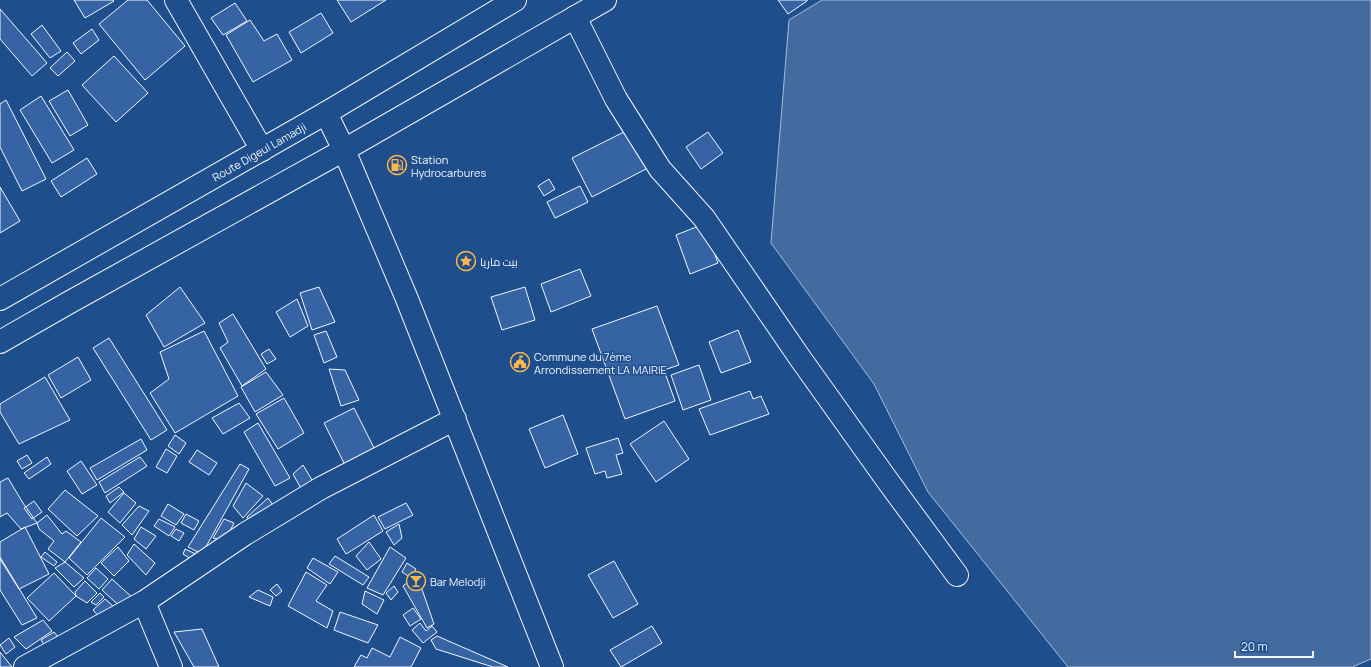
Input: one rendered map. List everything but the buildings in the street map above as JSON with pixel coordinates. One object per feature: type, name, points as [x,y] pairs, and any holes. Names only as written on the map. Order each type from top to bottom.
[{"type":"street","points":[[176,0],[262,150]]},
{"type":"street","name":"Route Digeul Lamadji","points":[[0,299],[326,113],[515,0]]},
{"type":"street","points":[[0,342],[344,150],[605,0]]},
{"type":"street","points":[[575,17],[616,100],[660,169],[704,218],[809,371],[957,575]]},
{"type":"street","points":[[326,113],[344,150],[408,299],[552,667]]},
{"type":"street","points":[[25,667],[144,602],[245,534],[321,488],[455,418]]},
{"type":"street","points":[[144,602],[170,667]]},
{"type":"water","points":[[822,0],[1371,0],[1371,659],[1352,667],[1068,667],[928,492],[874,384],[771,243],[789,20]]},
{"type":"place","name":"Station Hydrocarbures","points":[[397,165]]},
{"type":"place","name":"بيت ماريا","points":[[466,261]]},
{"type":"place","name":"Commune du 7ème Arrondissement LA MAIRIE","points":[[520,362]]},
{"type":"place","name":"Bar Melodji","points":[[416,581]]}]
